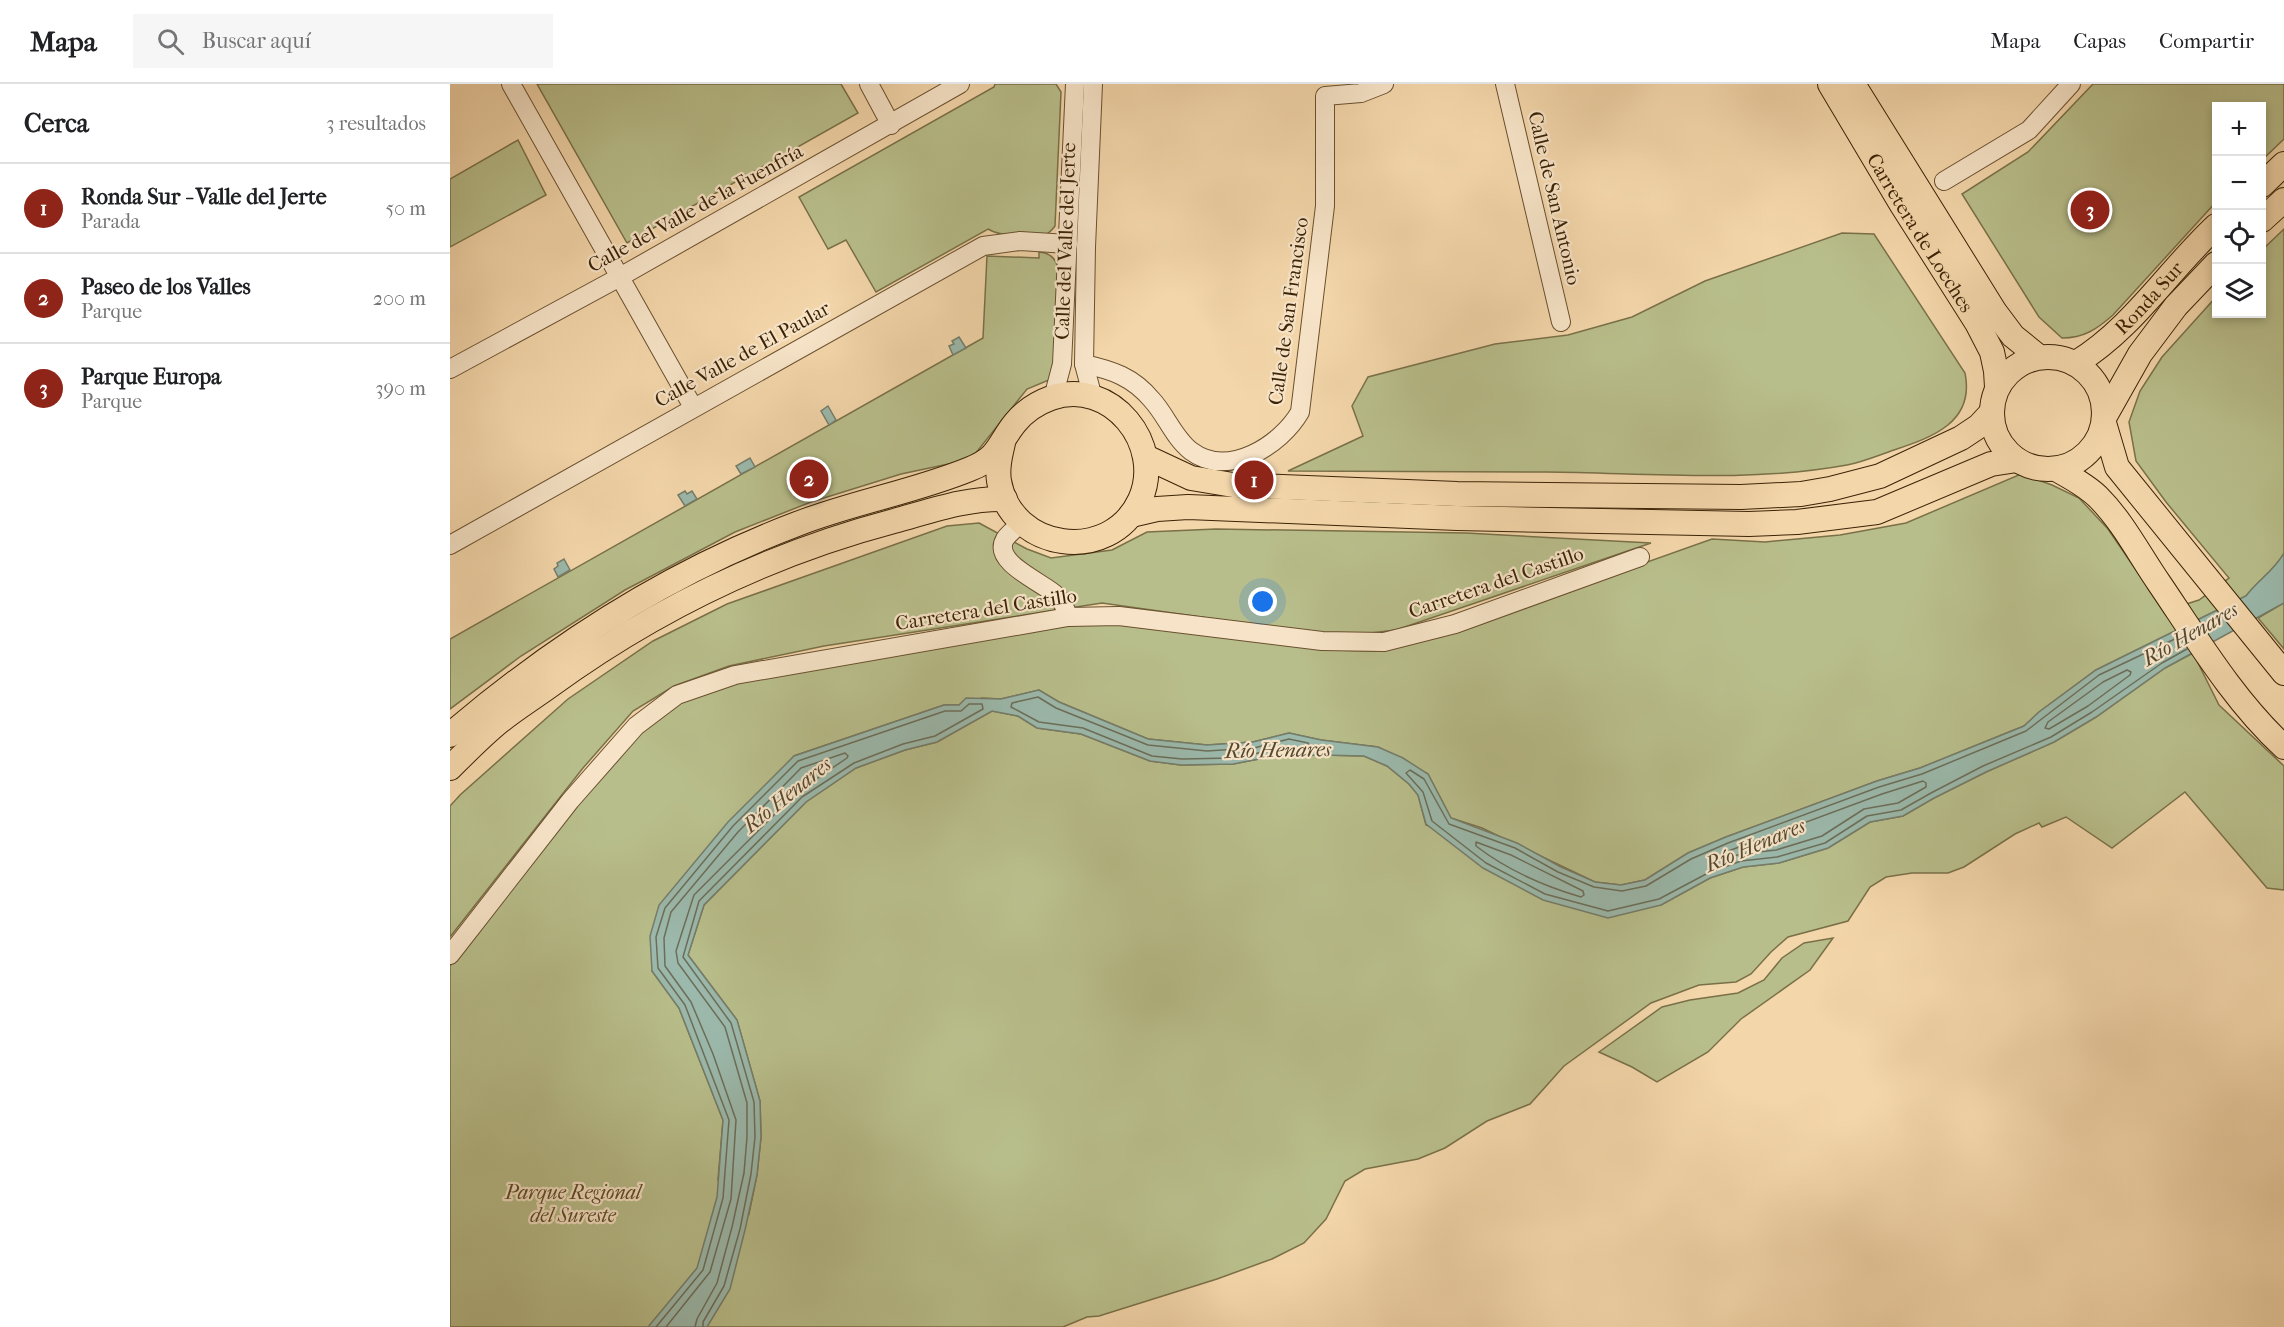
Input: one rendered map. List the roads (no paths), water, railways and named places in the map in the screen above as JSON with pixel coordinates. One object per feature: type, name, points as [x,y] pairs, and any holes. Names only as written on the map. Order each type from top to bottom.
[{"type":"main road","name":"Carretera de Loeches","points":[[1830,84],[1902,205],[1977,322],[1992,352],[1997,387]]},
{"type":"main road","name":"Carretera de Loeches","points":[[1853,84],[1995,312],[2013,336],[2039,357]]},
{"type":"main road","points":[[2266,181],[2284,164]]},
{"type":"main road","points":[[2266,216],[2284,200]]},
{"type":"main road","name":"Ronda Sur","points":[[2076,363],[2109,340],[2134,317],[2212,231]]},
{"type":"main road","name":"Ronda Sur","points":[[2104,419],[2140,354],[2170,314],[2212,269]]},
{"type":"main road","points":[[2104,419],[2096,442],[2082,458],[2056,469],[2036,468],[2017,460],[1998,440],[1991,413],[1997,387],[2014,367],[2039,357],[2058,357],[2076,363],[2090,374],[2099,389],[2104,405],[2104,419],[2117,467],[2283,673]]},
{"type":"main road","points":[[450,735],[536,665],[591,629],[711,560],[798,523],[945,479],[974,468],[992,456],[1015,423],[1031,407],[1053,398],[1066,395],[1093,398],[1112,406],[1128,420],[1136,431],[1146,457],[1145,487],[1131,515],[1113,531],[1091,541],[1066,543],[1042,537],[1022,523],[1005,499],[999,481],[999,462],[1003,443]]},
{"type":"main road","points":[[1146,457],[1191,478],[1233,485],[1457,494],[1741,497],[1801,494],[1880,476],[1961,438],[1991,413]]},
{"type":"main road","points":[[1131,515],[1157,509],[1188,507],[1469,519],[1749,524],[1797,522],[1877,512],[1991,464],[2017,460]]},
{"type":"main road","points":[[2056,469],[2097,496],[2121,524],[2219,672],[2272,736],[2284,747]]},
{"type":"main road","points":[[450,768],[494,726],[576,666],[719,583],[787,555],[871,527],[963,502],[1005,499]]},
{"type":"street","points":[[511,84],[618,278],[693,407]]},
{"type":"street","points":[[868,84],[891,125]]},
{"type":"street","name":"Calle del Valle de la Fuenfría","points":[[450,369],[618,278],[960,84]]},
{"type":"street","name":"Calle del Valle del Jerte","points":[[1053,398],[1060,372],[1075,84]]},
{"type":"street","name":"Calle del Valle del Jerte","points":[[1093,84],[1084,364],[1093,398]]},
{"type":"street","points":[[1361,88],[1384,84]]},
{"type":"street","name":"Calle de San Antonio","points":[[1505,84],[1561,322]]},
{"type":"street","points":[[1944,182],[2029,130],[2071,84]]},
{"type":"street","name":"Calle de San Francisco","points":[[1084,364],[1111,369],[1129,380],[1152,399],[1167,423],[1191,451],[1209,459],[1229,462],[1253,455],[1293,424],[1300,412],[1324,206],[1325,96],[1361,88]]},
{"type":"street","name":"Calle Valle de El Paular","points":[[450,545],[983,246],[1020,241],[1068,244]]},
{"type":"street","points":[[1022,523],[1005,539],[1004,555],[1020,571],[1057,595],[1068,617]]},
{"type":"street","name":"Carretera del Castillo","points":[[450,955],[570,801],[636,726],[676,695],[735,675],[1068,617],[1119,616],[1322,641],[1384,642],[1455,624],[1640,557]]},
{"type":"water","points":[[959,337],[966,348],[953,355],[949,346],[954,344],[952,341]]},
{"type":"water","points":[[828,406],[836,420],[829,425],[821,411]]},
{"type":"water","points":[[750,458],[755,467],[741,474],[736,466]]},
{"type":"water","points":[[685,491],[687,494],[692,491],[697,499],[685,506],[678,495]]},
{"type":"water","name":"Río Henares","points":[[2284,553],[2284,603],[2165,668],[2096,717],[2054,742],[1986,772],[1903,816],[1870,822],[1828,848],[1779,863],[1743,867],[1710,878],[1661,905],[1608,918],[1543,900],[1483,868],[1426,824],[1418,795],[1409,784],[1387,766],[1364,756],[1275,756],[1233,764],[1181,765],[1150,761],[1081,734],[1037,728],[1018,716],[992,711],[937,742],[905,750],[856,768],[806,802],[704,905],[688,955],[737,1020],[760,1101],[761,1137],[757,1175],[730,1289],[707,1327],[648,1327],[697,1268],[717,1197],[723,1120],[679,1008],[652,971],[650,936],[659,905],[728,822],[794,756],[944,705],[959,705],[966,698],[1001,699],[1039,690],[1059,702],[1148,739],[1207,745],[1253,742],[1289,733],[1321,740],[1378,747],[1403,758],[1428,774],[1451,818],[1517,843],[1595,882],[1621,885],[1645,880],[1688,853],[1726,837],[1877,781],[1920,768],[2024,726],[2039,712],[2096,670],[2246,596],[2276,565]]},
{"type":"water","points":[[564,559],[570,570],[558,577],[554,569],[558,566],[557,563]]},
{"type":"place","name":"Parque Europa","points":[[2090,210]]},
{"type":"place","name":"Paseo de los Valles","points":[[809,479]]},
{"type":"place","name":"Ronda Sur - Valle del Jerte","points":[[1254,480]]},
{"type":"park label","name":"Parque Regional del Sureste","points":[[573,1204]]}]
